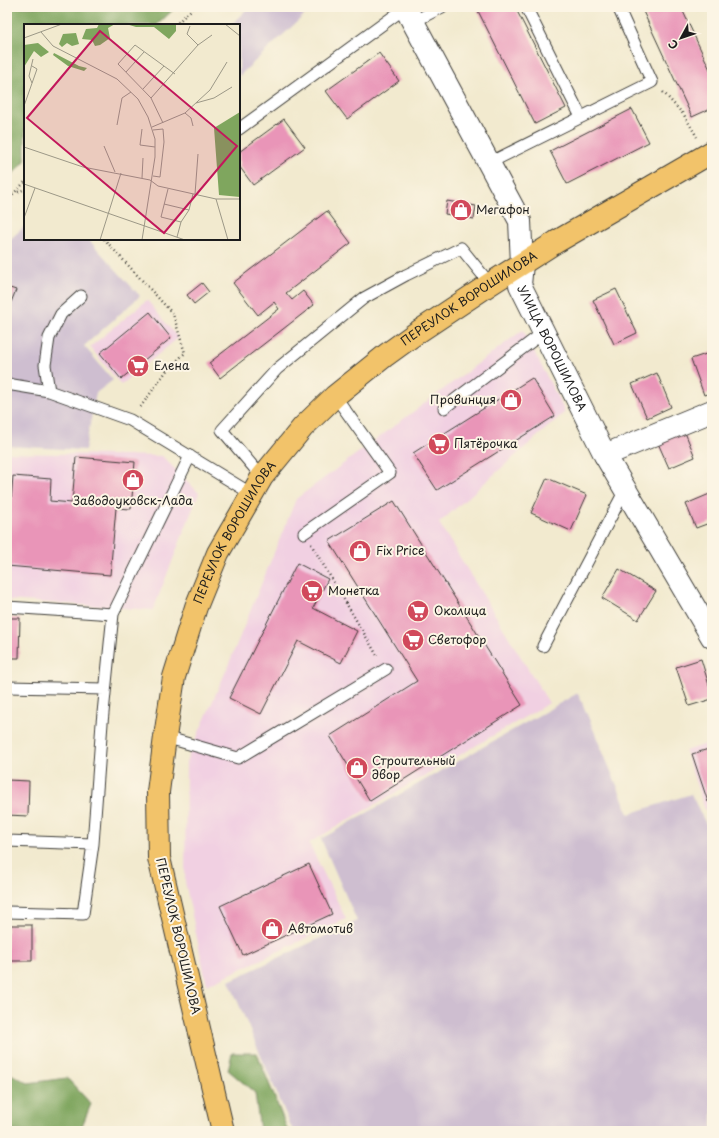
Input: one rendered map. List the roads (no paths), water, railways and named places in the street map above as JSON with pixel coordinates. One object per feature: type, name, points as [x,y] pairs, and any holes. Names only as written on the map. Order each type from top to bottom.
[{"type":"main road","name":"ПЕРЕУЛОК ВОРОШИЛОВА","points":[[223,1131],[159,858],[158,792],[174,678],[196,607],[218,553],[257,485],[303,428],[335,396],[392,351],[490,284],[705,145]]},
{"type":"street","name":"УЛИЦА ВОРОШИЛОВА","points":[[408,12],[520,221],[522,264],[520,285],[605,455],[712,637]]},
{"type":"street","points":[[605,455],[712,411]]},
{"type":"lane","points":[[240,129],[408,12],[442,7]]},
{"type":"lane","points":[[526,7],[581,117]]},
{"type":"lane","points":[[489,163],[652,82],[618,7]]},
{"type":"lane","points":[[257,485],[222,430],[276,369],[364,298],[406,275],[461,248],[490,284]]},
{"type":"lane","points":[[50,391],[45,365],[49,338],[61,314],[81,296]]},
{"type":"lane","points":[[444,408],[544,332]]},
{"type":"lane","points":[[7,384],[50,391],[130,420],[190,456],[257,485]]},
{"type":"lane","points":[[304,533],[390,473],[335,396]]},
{"type":"lane","points":[[7,912],[83,914],[93,844],[102,723],[113,614],[190,456]]},
{"type":"lane","points":[[543,646],[626,490]]},
{"type":"lane","points":[[7,607],[113,614]]},
{"type":"lane","points":[[165,737],[238,758],[386,669]]},
{"type":"lane","points":[[7,687],[105,689]]},
{"type":"lane","points":[[7,841],[93,844]]},
{"type":"place","name":"Мегафон","points":[[461,210]]},
{"type":"place","name":"Елена","points":[[138,366]]},
{"type":"place","name":"Провинция","points":[[511,400]]},
{"type":"place","name":"Пятёрочка","points":[[439,444]]},
{"type":"place","name":"Заводоуковск-Лада","points":[[133,480]]},
{"type":"place","name":"Fix Price","points":[[360,551]]},
{"type":"place","name":"Монетка","points":[[312,591]]},
{"type":"place","name":"Околица","points":[[418,611]]},
{"type":"place","name":"Светофор","points":[[413,640]]},
{"type":"place","name":"Строительный двор","points":[[357,768]]},
{"type":"place","name":"Автомотив","points":[[272,929]]}]
